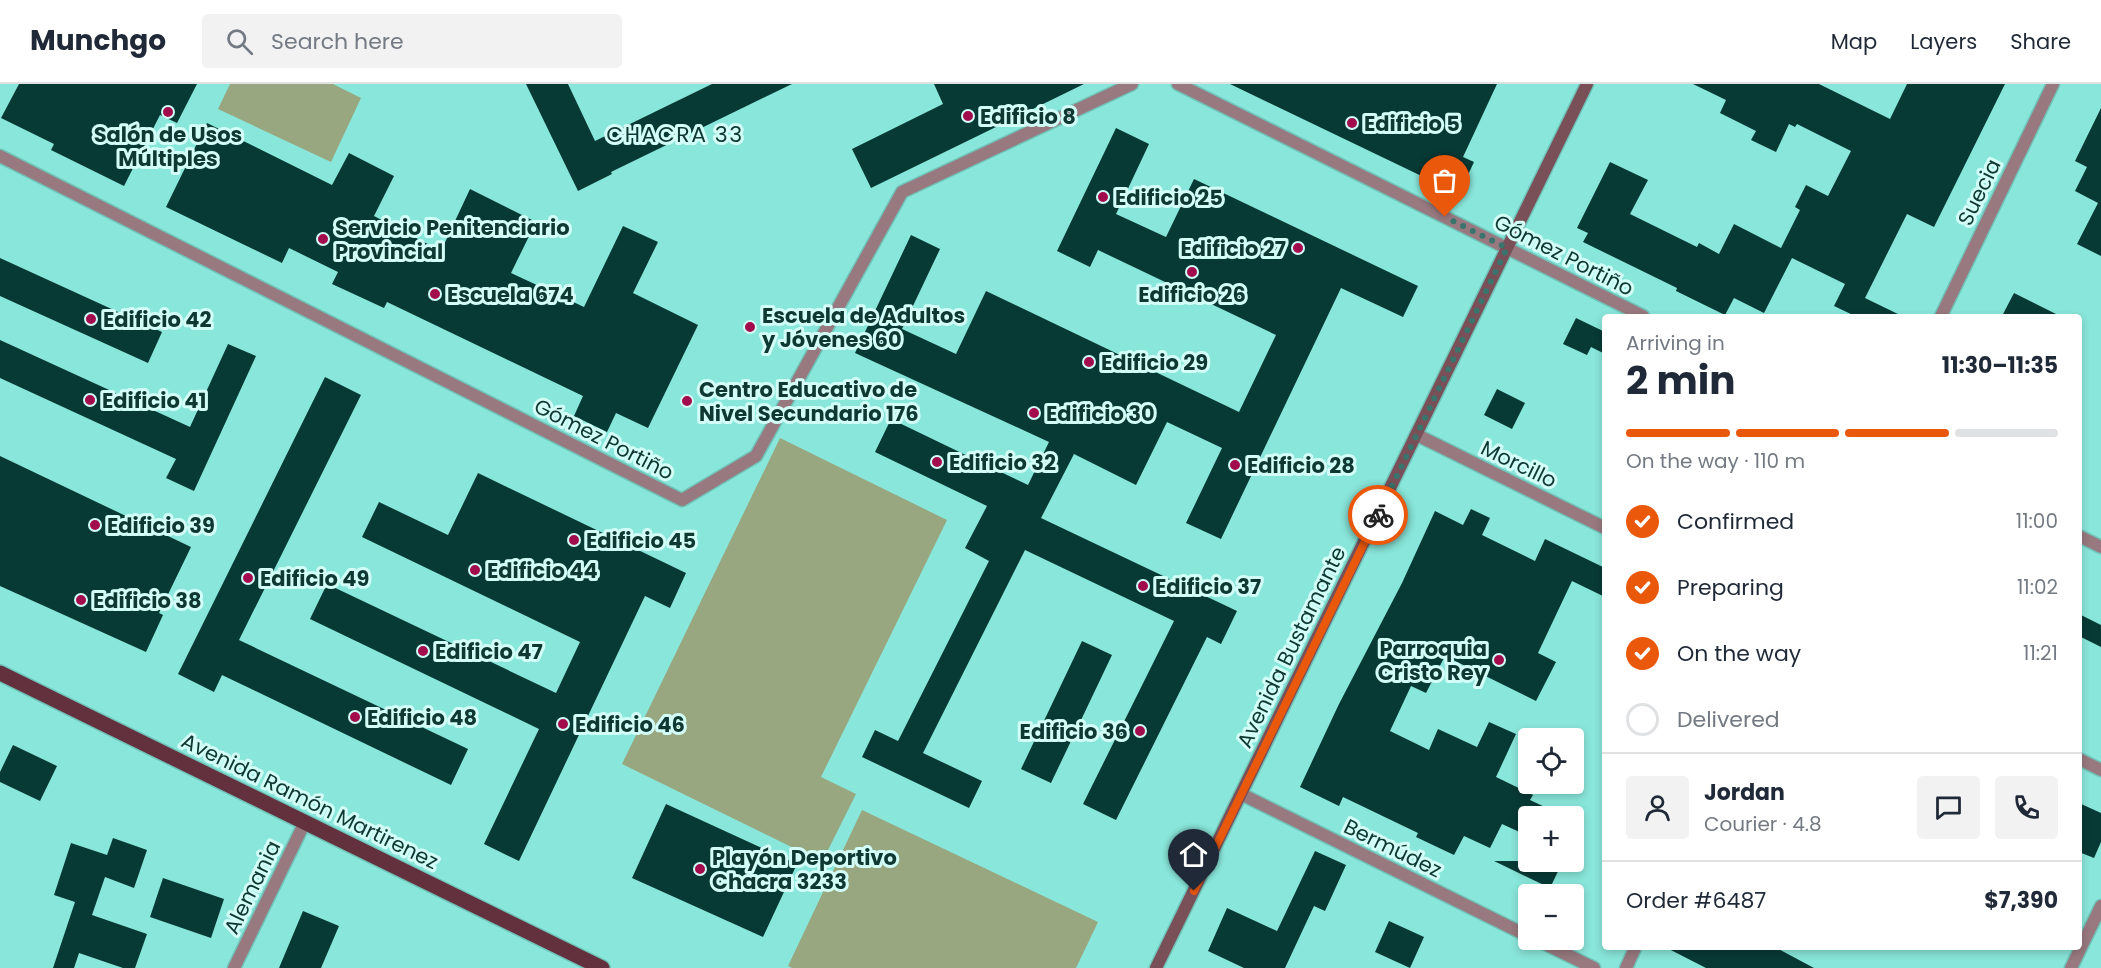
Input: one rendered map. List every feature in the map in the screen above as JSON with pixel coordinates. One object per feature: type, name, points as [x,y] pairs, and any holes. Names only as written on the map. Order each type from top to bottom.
[{"type":"main road","name":"Avenida Bustamante","points":[[1156,968],[1587,84]]},
{"type":"main road","name":"Avenida Ramón Martirenez","points":[[0,673],[602,968]]},
{"type":"street","name":"Gómez Portiño","points":[[0,156],[682,500],[756,456],[902,192],[1132,84]]},
{"type":"street","name":"Gómez Portiño","points":[[1178,84],[1639,314]]},
{"type":"street","name":"Suecia","points":[[1942,314],[2053,84]]},
{"type":"street","name":"Morcillo","points":[[1417,435],[1602,527]]},
{"type":"street","points":[[2082,538],[2101,547]]},
{"type":"street","points":[[2082,760],[2101,770]]},
{"type":"street","name":"Bermúdez","points":[[1241,794],[1518,931]]},
{"type":"street","name":"Alemania","points":[[234,968],[305,822]]},
{"type":"street","points":[[2082,945],[2101,906]]},
{"type":"street","points":[[1557,950],[1594,968]]},
{"type":"street","points":[[1626,968],[1634,950]]},
{"type":"street","points":[[2071,968],[2080,950]]},
{"type":"green space","points":[[230,84],[333,84],[361,98],[331,162],[218,109]]},
{"type":"green space","points":[[780,438],[947,520],[821,777],[856,794],[822,862],[622,764]]},
{"type":"green space","points":[[862,810],[1098,922],[1076,968],[792,968],[788,966]]},
{"type":"building","points":[[19,84],[197,84],[177,123],[160,115],[124,186],[51,150],[54,144],[1,118]]},
{"type":"building","points":[[526,84],[568,84],[595,141],[712,84],[792,84],[611,172],[612,174],[578,191]]},
{"type":"building","name":"Edificio 8","points":[[934,84],[1084,84],[871,188],[852,149],[943,104]]},
{"type":"building","points":[[1230,84],[1497,84],[1463,157],[1474,162],[1459,194]]},
{"type":"building","points":[[1693,84],[1819,84],[1890,119],[1907,84],[2005,84],[1934,227],[1907,214],[1865,298],[1898,314],[1851,314],[1834,306],[1845,284],[1792,258],[1764,313],[1734,298],[1726,314],[1723,314],[1676,291],[1677,288],[1583,242],[1588,233],[1577,228],[1610,162],[1648,180],[1630,214],[1697,247],[1699,243],[1719,254],[1734,224],[1781,248],[1800,210],[1795,207],[1806,185],[1828,196],[1851,151],[1797,124],[1795,127],[1789,124],[1776,152],[1751,140],[1756,131],[1720,113],[1726,100]]},
{"type":"building","points":[[2101,108],[2101,256],[2077,244],[2098,203],[2075,191],[2087,167],[2075,161]]},
{"type":"building","points":[[207,123],[332,185],[349,153],[394,176],[374,216],[441,251],[470,189],[536,222],[511,273],[584,307],[623,226],[658,242],[633,293],[698,325],[648,428],[616,413],[607,432],[574,416],[583,396],[387,302],[384,308],[332,284],[338,272],[289,248],[282,263],[166,207]]},
{"type":"building","points":[[1116,128],[1149,144],[1116,214],[1166,237],[1194,179],[1418,286],[1403,317],[1341,288],[1221,539],[1186,523],[1222,448],[1167,422],[1136,485],[1074,454],[1041,518],[1237,611],[1221,644],[1207,637],[1116,820],[1083,804],[1174,621],[1025,550],[923,753],[982,781],[969,808],[862,757],[875,730],[898,741],[989,561],[965,548],[987,506],[875,452],[891,419],[1028,485],[1049,442],[855,353],[911,235],[940,249],[902,329],[956,354],[986,291],[1239,412],[1276,335],[1098,250],[1090,267],[1057,251]]},
{"type":"building","name":"Edificio 42","points":[[0,258],[162,332],[148,363],[0,296]]},
{"type":"building","points":[[2014,293],[2056,314],[2003,314]]},
{"type":"building","points":[[1576,318],[1602,331],[1602,352],[1591,347],[1587,355],[1563,344]]},
{"type":"building","points":[[0,340],[190,427],[228,344],[256,356],[194,491],[166,478],[176,459],[0,378]]},
{"type":"building","points":[[325,377],[361,395],[239,640],[468,749],[451,785],[222,675],[214,692],[178,674]]},
{"type":"building","points":[[1497,389],[1525,403],[1512,429],[1484,415]]},
{"type":"building","points":[[0,456],[191,547],[159,613],[163,615],[146,652],[0,586]]},
{"type":"building","points":[[478,473],[686,573],[670,608],[645,596],[519,861],[484,844],[539,729],[310,619],[327,584],[556,693],[580,642],[362,537],[379,502],[448,535]]},
{"type":"building","points":[[1471,509],[1490,518],[1482,535],[1535,561],[1545,539],[1602,567],[1602,596],[1572,581],[1538,653],[1556,662],[1536,701],[1445,656],[1426,693],[1411,686],[1390,731],[1429,750],[1438,729],[1477,747],[1489,722],[1516,734],[1496,777],[1518,788],[1518,794],[1533,795],[1530,800],[1543,806],[1518,806],[1518,831],[1502,824],[1490,848],[1464,836],[1454,855],[1416,837],[1418,833],[1343,797],[1339,806],[1300,787],[1339,704],[1402,583],[1435,511],[1463,525]]},
{"type":"building","points":[[2082,616],[2101,625],[2101,647],[2082,638]]},
{"type":"building","points":[[1082,641],[1112,655],[1051,783],[1021,769]]},
{"type":"building","points":[[13,745],[57,766],[40,801],[0,782],[0,772]]},
{"type":"building","points":[[666,804],[797,864],[763,937],[632,878]]},
{"type":"building","points":[[2082,804],[2101,813],[2101,842],[2094,858],[2082,853]]},
{"type":"building","points":[[113,838],[147,850],[134,888],[105,877],[92,915],[147,934],[135,968],[123,968],[79,953],[74,968],[53,968],[75,902],[54,895],[71,843],[107,855]]},
{"type":"building","points":[[1315,851],[1346,865],[1325,911],[1314,906],[1285,968],[1244,968],[1208,951],[1227,908],[1277,931]]},
{"type":"building","points":[[1494,861],[1518,861],[1518,872],[1558,872],[1552,884],[1542,884]]},
{"type":"building","points":[[163,878],[224,899],[211,938],[150,917]]},
{"type":"building","points":[[303,911],[339,926],[321,968],[279,968]]},
{"type":"building","points":[[1389,921],[1424,937],[1410,968],[1375,952]]},
{"type":"building","points":[[1671,950],[1780,950],[1814,968],[1706,968]]},
{"type":"way so far","points":[[1378,515],[1507,248],[1445,217]]},
{"type":"place","name":"Salón de Usos Múltiples","points":[[168,112]]},
{"type":"place","name":"Edificio 8","points":[[968,116]]},
{"type":"place","name":"Edificio 5","points":[[1352,123]]},
{"type":"place","name":"Edificio 25","points":[[1103,197]]},
{"type":"place","name":"Servicio Penitenciario Provincial","points":[[323,239]]},
{"type":"place","name":"Edificio 27","points":[[1298,248]]},
{"type":"place","name":"Edificio 26","points":[[1192,272]]},
{"type":"place","name":"Escuela 674","points":[[435,294]]},
{"type":"place","name":"Edificio 42","points":[[91,319]]},
{"type":"place","name":"Escuela de Adultos y Jóvenes 60","points":[[750,327]]},
{"type":"place","name":"Edificio 29","points":[[1089,362]]},
{"type":"place","name":"Edificio 41","points":[[90,400]]},
{"type":"place","name":"Centro Educativo de Nivel Secundario 176","points":[[687,401]]},
{"type":"place","name":"Edificio 30","points":[[1034,413]]},
{"type":"place","name":"Edificio 32","points":[[937,462]]},
{"type":"place","name":"Edificio 28","points":[[1235,465]]},
{"type":"place","name":"Edificio 39","points":[[95,525]]},
{"type":"place","name":"Edificio 45","points":[[574,540]]},
{"type":"place","name":"Edificio 44","points":[[475,570]]},
{"type":"place","name":"Edificio 49","points":[[248,578]]},
{"type":"place","name":"Edificio 37","points":[[1143,586]]},
{"type":"place","name":"Edificio 38","points":[[81,600]]},
{"type":"place","name":"Edificio 47","points":[[423,651]]},
{"type":"place","name":"Parroquia Cristo Rey","points":[[1499,660]]},
{"type":"place","name":"Edificio 48","points":[[355,717]]},
{"type":"place","name":"Edificio 46","points":[[563,724]]},
{"type":"place","name":"Edificio 36","points":[[1140,731]]},
{"type":"place","name":"Playón Deportivo Chacra 3233","points":[[700,869]]},
{"type":"district","name":"CHACRA 33","points":[[675,134]]},
{"type":"route","points":[[1194,891],[1378,515]]}]
